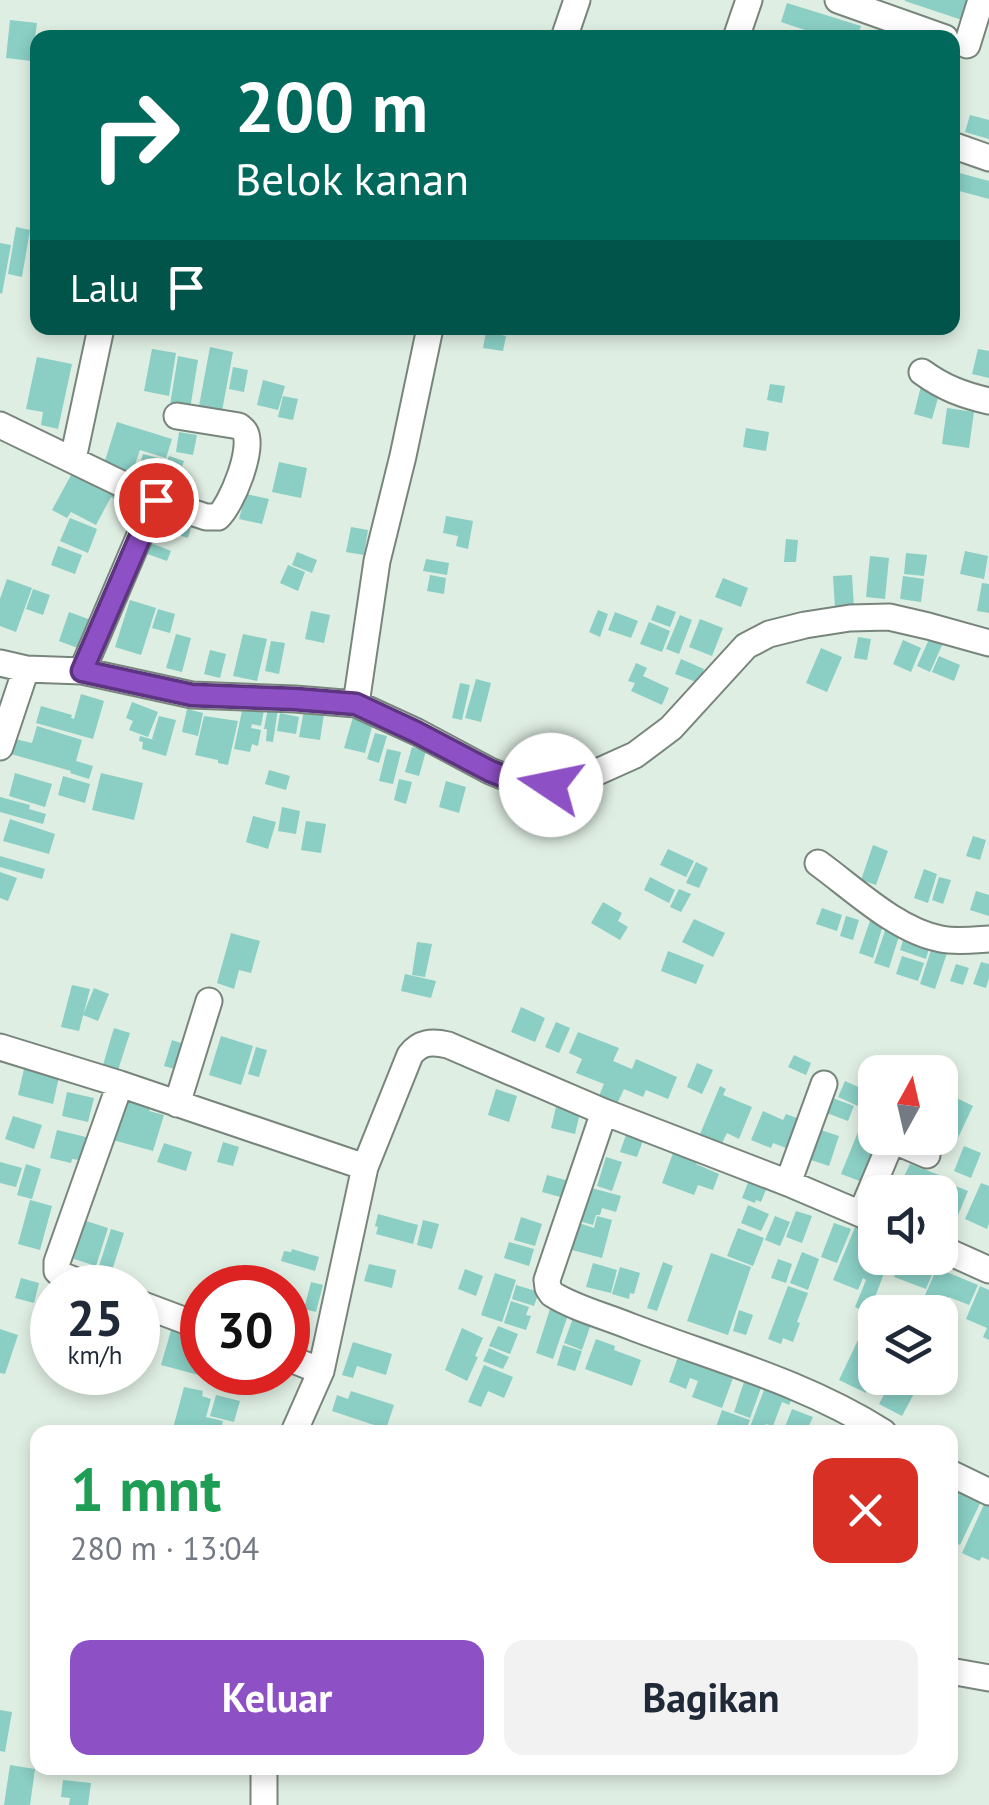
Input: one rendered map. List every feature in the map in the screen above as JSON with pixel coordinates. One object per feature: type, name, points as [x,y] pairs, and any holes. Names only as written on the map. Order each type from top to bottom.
[{"type":"street","points":[[567,30],[577,0]]},
{"type":"street","points":[[739,30],[749,0]]},
{"type":"street","points":[[838,0],[923,30]]},
{"type":"street","points":[[963,44],[981,0]]},
{"type":"street","points":[[960,148],[989,158]]},
{"type":"street","points":[[73,459],[100,335]]},
{"type":"street","points":[[356,704],[377,562],[429,335]]},
{"type":"street","points":[[922,372],[960,395],[989,401]]},
{"type":"street","points":[[0,425],[156,500],[206,517],[218,516],[232,501],[238,486],[247,442],[244,429],[177,416]]},
{"type":"street","points":[[82,671],[156,500]]},
{"type":"street","points":[[0,664],[82,671],[192,695],[356,704],[490,771],[518,782],[551,785],[577,781],[635,755],[671,728],[746,646],[769,634],[850,618],[890,618],[989,643]]},
{"type":"street","points":[[0,747],[26,669]]},
{"type":"street","points":[[818,863],[901,924],[926,936],[946,940],[989,939]]},
{"type":"street","points":[[178,1104],[209,1001]]},
{"type":"street","points":[[297,1425],[322,1370],[365,1167],[416,1046],[436,1042],[448,1045],[858,1213]]},
{"type":"street","points":[[0,1048],[365,1167]]},
{"type":"street","points":[[57,1265],[120,1084]]},
{"type":"street","points":[[788,1182],[824,1084]]},
{"type":"street","points":[[604,1112],[547,1280],[552,1294],[805,1390],[871,1425]]},
{"type":"street","points":[[958,1256],[989,1270]]},
{"type":"street","points":[[310,1366],[322,1370]]},
{"type":"street","points":[[958,1477],[989,1492]]},
{"type":"street","points":[[958,1672],[989,1678]]},
{"type":"street","points":[[264,1775],[264,1805]]},
{"type":"building","points":[[970,0],[968,22],[905,1]]},
{"type":"building","points":[[787,3],[861,26],[860,30],[805,30],[781,22]]},
{"type":"building","points":[[10,20],[37,23],[36,30],[30,30],[30,61],[6,58]]},
{"type":"building","points":[[970,115],[989,120],[989,139],[965,132]]},
{"type":"building","points":[[960,173],[989,181],[989,199],[960,191]]},
{"type":"building","points":[[16,227],[30,230],[22,277],[8,274]]},
{"type":"building","points":[[0,243],[11,245],[2,294],[0,293]]},
{"type":"building","points":[[485,335],[506,336],[503,351],[483,348]]},
{"type":"building","points":[[210,347],[233,352],[222,411],[199,406]]},
{"type":"building","points":[[152,349],[176,353],[169,396],[144,391]]},
{"type":"building","points":[[978,349],[989,351],[989,378],[972,374]]},
{"type":"building","points":[[178,356],[198,360],[190,409],[170,405]]},
{"type":"building","points":[[37,357],[72,364],[58,429],[41,425],[43,412],[26,409]]},
{"type":"building","points":[[233,367],[248,370],[244,392],[229,389]]},
{"type":"building","points":[[263,380],[285,386],[278,410],[257,405]]},
{"type":"building","points":[[770,384],[785,386],[782,403],[767,400]]},
{"type":"building","points":[[921,386],[940,391],[932,419],[914,414]]},
{"type":"building","points":[[283,396],[298,399],[293,420],[278,417]]},
{"type":"building","points":[[947,408],[974,412],[969,448],[942,444]]},
{"type":"building","points":[[117,422],[172,439],[166,458],[140,450],[132,473],[104,464]]},
{"type":"building","points":[[746,428],[769,432],[766,451],[743,447]]},
{"type":"building","points":[[179,432],[197,435],[193,455],[176,452]]},
{"type":"building","points":[[143,454],[162,459],[155,486],[135,480]]},
{"type":"building","points":[[169,456],[184,461],[175,487],[160,481]]},
{"type":"building","points":[[279,462],[307,468],[301,498],[272,492]]},
{"type":"building","points":[[76,466],[142,501],[136,511],[111,497],[96,525],[71,512],[67,518],[52,510]]},
{"type":"building","points":[[246,494],[269,499],[262,524],[239,519]]},
{"type":"building","points":[[162,507],[194,517],[188,538],[156,528]]},
{"type":"building","points":[[446,516],[473,521],[468,549],[456,546],[458,536],[443,533]]},
{"type":"building","points":[[70,518],[97,529],[88,553],[60,541]]},
{"type":"building","points":[[351,527],[368,530],[364,555],[346,552]]},
{"type":"building","points":[[786,539],[798,540],[796,562],[784,562]]},
{"type":"building","points":[[143,540],[171,551],[167,561],[139,551]]},
{"type":"building","points":[[58,546],[82,555],[75,574],[51,565]]},
{"type":"building","points":[[965,551],[988,556],[984,579],[960,574]]},
{"type":"building","points":[[297,552],[317,560],[312,573],[292,565]]},
{"type":"building","points":[[906,553],[927,555],[924,576],[904,574]]},
{"type":"building","points":[[870,556],[889,558],[885,599],[866,597]]},
{"type":"building","points":[[426,559],[449,563],[447,575],[423,571]]},
{"type":"building","points":[[288,565],[305,572],[298,591],[280,583]]},
{"type":"building","points":[[430,575],[446,578],[444,594],[427,591]]},
{"type":"building","points":[[852,575],[854,608],[835,609],[833,576]]},
{"type":"building","points":[[903,576],[924,579],[921,602],[900,599]]},
{"type":"building","points":[[723,578],[748,588],[741,607],[715,597]]},
{"type":"building","points":[[7,579],[32,588],[16,632],[0,626],[0,599]]},
{"type":"building","points":[[982,583],[989,584],[989,613],[977,611]]},
{"type":"building","points":[[33,589],[50,595],[43,615],[26,609]]},
{"type":"building","points":[[130,600],[156,608],[141,655],[115,647]]},
{"type":"building","points":[[657,605],[676,612],[670,627],[651,620]]},
{"type":"building","points":[[158,609],[175,614],[170,633],[152,628]]},
{"type":"building","points":[[598,610],[608,614],[600,637],[589,632]]},
{"type":"building","points":[[311,611],[330,615],[324,643],[305,639]]},
{"type":"building","points":[[69,612],[94,621],[83,650],[59,641]]},
{"type":"building","points":[[615,612],[638,621],[631,638],[608,630]]},
{"type":"building","points":[[680,615],[692,620],[679,654],[666,649]]},
{"type":"building","points":[[700,619],[723,628],[712,656],[689,647]]},
{"type":"building","points":[[649,622],[670,631],[662,652],[640,644]]},
{"type":"building","points":[[176,634],[191,638],[182,672],[166,668]]},
{"type":"building","points":[[243,634],[267,639],[257,681],[233,676]]},
{"type":"building","points":[[858,637],[871,639],[867,660],[854,658]]},
{"type":"building","points":[[930,637],[943,643],[930,672],[917,666]]},
{"type":"building","points":[[903,640],[921,648],[911,672],[893,664]]},
{"type":"building","points":[[271,641],[285,643],[279,674],[265,671]]},
{"type":"building","points":[[821,648],[842,657],[827,692],[806,683]]},
{"type":"building","points":[[210,650],[226,654],[220,678],[204,674]]},
{"type":"building","points":[[939,656],[960,665],[954,681],[932,672]]},
{"type":"building","points":[[681,659],[704,669],[699,683],[675,674]]},
{"type":"building","points":[[636,663],[647,668],[643,676],[669,688],[662,705],[631,691],[635,683],[628,681]]},
{"type":"building","points":[[476,679],[491,683],[481,722],[465,718]]},
{"type":"building","points":[[460,683],[470,685],[462,720],[452,718]]},
{"type":"building","points":[[81,694],[104,701],[93,739],[36,723],[41,706],[74,719]]},
{"type":"building","points":[[132,702],[158,712],[148,737],[129,730],[133,721],[126,718]]},
{"type":"building","points":[[243,706],[264,710],[261,726],[252,724],[251,728],[261,730],[258,746],[252,744],[250,752],[234,749]]},
{"type":"building","points":[[268,708],[278,709],[273,742],[266,741],[264,729]]},
{"type":"building","points":[[187,709],[203,713],[198,736],[182,732]]},
{"type":"building","points":[[304,710],[324,714],[320,740],[299,737]]},
{"type":"building","points":[[280,713],[299,717],[296,734],[277,731]]},
{"type":"building","points":[[159,716],[176,720],[166,756],[142,749],[143,742],[139,741],[140,736],[158,741],[152,739]]},
{"type":"building","points":[[204,716],[238,721],[228,765],[195,755]]},
{"type":"building","points":[[353,717],[373,723],[365,753],[344,748]]},
{"type":"building","points":[[37,726],[82,740],[76,761],[93,766],[89,779],[11,754],[15,739],[32,743]]},
{"type":"building","points":[[375,733],[387,736],[379,763],[367,759]]},
{"type":"building","points":[[412,747],[426,751],[419,776],[405,772]]},
{"type":"building","points":[[387,749],[401,752],[393,784],[379,781]]},
{"type":"building","points":[[269,770],[290,776],[286,790],[265,784]]},
{"type":"building","points":[[15,773],[52,784],[45,807],[9,796]]},
{"type":"building","points":[[101,773],[143,783],[134,820],[92,810]]},
{"type":"building","points":[[63,776],[90,784],[85,803],[58,795]]},
{"type":"building","points":[[399,779],[412,782],[406,804],[394,800]]},
{"type":"building","points":[[446,781],[466,787],[459,813],[439,807]]},
{"type":"building","points":[[0,797],[46,814],[43,824],[0,812]]},
{"type":"building","points":[[282,807],[300,811],[296,834],[278,831]]},
{"type":"building","points":[[253,816],[276,822],[268,849],[246,842]]},
{"type":"building","points":[[10,819],[55,834],[49,854],[3,841]]},
{"type":"building","points":[[306,821],[326,824],[321,853],[301,850]]},
{"type":"building","points":[[973,836],[986,840],[980,860],[966,856]]},
{"type":"building","points":[[873,845],[888,851],[876,885],[861,880]]},
{"type":"building","points":[[668,849],[694,861],[686,877],[660,865]]},
{"type":"building","points":[[0,856],[45,869],[42,879],[0,867]]},
{"type":"building","points":[[696,862],[708,868],[699,888],[686,883]]},
{"type":"building","points":[[924,869],[937,874],[928,903],[914,898]]},
{"type":"building","points":[[0,872],[17,878],[8,901],[0,898]]},
{"type":"building","points":[[650,877],[675,890],[669,903],[644,890]]},
{"type":"building","points":[[939,877],[951,880],[943,904],[932,900]]},
{"type":"building","points":[[679,889],[691,894],[681,912],[670,907]]},
{"type":"building","points":[[976,891],[989,895],[989,916],[970,910]]},
{"type":"building","points":[[603,902],[622,913],[618,921],[628,927],[620,940],[591,923]]},
{"type":"building","points":[[822,908],[842,915],[837,931],[816,924]]},
{"type":"building","points":[[846,916],[859,920],[853,940],[840,936]]},
{"type":"building","points":[[871,918],[884,922],[873,958],[859,953]]},
{"type":"building","points":[[694,919],[725,933],[713,957],[682,942]]},
{"type":"building","points":[[886,928],[900,933],[889,968],[874,963]]},
{"type":"building","points":[[231,933],[260,941],[251,973],[239,970],[234,989],[217,983]]},
{"type":"building","points":[[905,934],[931,942],[926,959],[900,950]]},
{"type":"building","points":[[417,942],[432,944],[425,977],[412,975]]},
{"type":"building","points":[[933,944],[948,950],[935,989],[920,984]]},
{"type":"building","points":[[668,951],[704,965],[696,984],[661,971]]},
{"type":"building","points":[[902,956],[924,963],[918,981],[896,974]]},
{"type":"building","points":[[981,962],[989,964],[986,988],[973,984]]},
{"type":"building","points":[[956,964],[969,968],[963,985],[950,981]]},
{"type":"building","points":[[405,974],[436,981],[431,998],[401,991]]},
{"type":"building","points":[[72,985],[90,989],[79,1031],[61,1027]]},
{"type":"building","points":[[94,988],[109,994],[98,1021],[83,1015]]},
{"type":"building","points":[[521,1007],[545,1018],[535,1042],[511,1032]]},
{"type":"building","points":[[556,1022],[570,1028],[559,1053],[545,1047]]},
{"type":"building","points":[[114,1028],[130,1033],[118,1070],[103,1065]]},
{"type":"building","points":[[578,1032],[619,1048],[613,1061],[632,1069],[636,1059],[677,1077],[668,1099],[646,1090],[643,1097],[624,1089],[617,1104],[599,1096],[604,1084],[576,1073],[582,1059],[569,1053]]},
{"type":"building","points":[[221,1036],[253,1046],[241,1085],[209,1075]]},
{"type":"building","points":[[172,1040],[190,1046],[182,1071],[164,1066]]},
{"type":"building","points":[[256,1047],[267,1050],[259,1077],[248,1074]]},
{"type":"building","points":[[794,1055],[811,1063],[806,1075],[788,1067]]},
{"type":"building","points":[[697,1063],[713,1070],[702,1094],[687,1087]]},
{"type":"building","points":[[24,1069],[59,1077],[53,1104],[18,1095]]},
{"type":"building","points":[[845,1081],[858,1087],[858,1106],[838,1097]]},
{"type":"building","points":[[720,1086],[726,1089],[723,1095],[752,1107],[739,1139],[727,1133],[722,1143],[700,1134]]},
{"type":"building","points":[[496,1089],[517,1096],[509,1122],[488,1115]]},
{"type":"building","points":[[67,1092],[94,1098],[88,1122],[62,1116]]},
{"type":"building","points":[[830,1097],[854,1106],[848,1121],[824,1112]]},
{"type":"building","points":[[125,1099],[151,1106],[149,1111],[164,1115],[153,1151],[113,1140]]},
{"type":"building","points":[[958,1099],[973,1106],[958,1138]]},
{"type":"building","points":[[556,1107],[580,1113],[575,1134],[551,1128]]},
{"type":"building","points":[[763,1111],[783,1120],[786,1114],[805,1121],[794,1151],[751,1140]]},
{"type":"building","points":[[13,1116],[42,1125],[34,1149],[5,1139]]},
{"type":"building","points":[[815,1128],[839,1136],[829,1166],[805,1158]]},
{"type":"building","points":[[57,1130],[90,1138],[85,1161],[72,1159],[71,1163],[50,1158]]},
{"type":"building","points":[[627,1132],[644,1138],[637,1157],[620,1152]]},
{"type":"building","points":[[858,1132],[858,1155],[876,1155],[868,1175],[858,1175],[858,1180],[841,1174]]},
{"type":"building","points":[[223,1142],[239,1147],[233,1166],[217,1162]]},
{"type":"building","points":[[164,1143],[192,1152],[186,1171],[157,1162]]},
{"type":"building","points":[[676,1145],[700,1154],[696,1164],[719,1174],[713,1190],[698,1185],[694,1195],[662,1183]]},
{"type":"building","points":[[964,1146],[981,1153],[971,1178],[954,1171]]},
{"type":"building","points":[[606,1157],[622,1162],[612,1191],[597,1186]]},
{"type":"building","points":[[0,1162],[22,1168],[16,1187],[0,1183]]},
{"type":"building","points":[[26,1164],[41,1169],[32,1199],[17,1195]]},
{"type":"building","points":[[910,1164],[939,1175],[905,1175]]},
{"type":"building","points":[[547,1175],[569,1181],[564,1198],[542,1192]]},
{"type":"building","points":[[751,1175],[769,1182],[761,1202],[742,1198]]},
{"type":"building","points":[[981,1183],[989,1186],[987,1229],[965,1219]]},
{"type":"building","points":[[588,1187],[621,1196],[616,1212],[602,1208],[593,1225],[579,1221]]},
{"type":"building","points":[[958,1187],[968,1191],[958,1215]]},
{"type":"building","points":[[30,1200],[52,1206],[40,1250],[18,1244]]},
{"type":"building","points":[[748,1205],[769,1214],[761,1231],[741,1223]]},
{"type":"building","points":[[796,1211],[812,1216],[802,1243],[786,1237]]},
{"type":"building","points":[[378,1214],[418,1225],[413,1244],[376,1234]]},
{"type":"building","points":[[597,1216],[612,1220],[602,1258],[572,1250],[579,1223],[594,1228]]},
{"type":"building","points":[[775,1216],[790,1222],[780,1246],[765,1240]]},
{"type":"building","points":[[521,1217],[542,1224],[535,1246],[514,1240]]},
{"type":"building","points":[[83,1220],[108,1228],[96,1265],[71,1258]]},
{"type":"building","points":[[423,1220],[439,1224],[432,1249],[417,1245]]},
{"type":"building","points":[[834,1223],[851,1229],[837,1263],[821,1257]]},
{"type":"building","points":[[858,1226],[858,1275],[883,1275],[876,1295],[860,1295],[866,1280],[863,1278],[858,1290],[833,1280]]},
{"type":"building","points":[[738,1228],[764,1238],[753,1266],[727,1256]]},
{"type":"building","points":[[111,1229],[124,1233],[114,1265],[99,1265]]},
{"type":"building","points":[[509,1242],[534,1249],[529,1266],[504,1258]]},
{"type":"building","points":[[292,1249],[319,1257],[315,1271],[310,1265],[281,1261],[284,1251]]},
{"type":"building","points":[[802,1252],[819,1259],[808,1290],[790,1283]]},
{"type":"building","points":[[711,1253],[751,1267],[728,1335],[687,1321]]},
{"type":"building","points":[[778,1259],[792,1264],[786,1283],[771,1278]]},
{"type":"building","points":[[663,1262],[673,1266],[657,1311],[647,1308]]},
{"type":"building","points":[[593,1263],[617,1270],[611,1293],[586,1287]]},
{"type":"building","points":[[369,1264],[396,1270],[392,1288],[364,1281]]},
{"type":"building","points":[[620,1267],[640,1273],[629,1299],[612,1294]]},
{"type":"building","points":[[465,1269],[483,1276],[476,1296],[458,1289]]},
{"type":"building","points":[[495,1273],[516,1280],[502,1322],[481,1315]]},
{"type":"building","points":[[895,1275],[932,1275],[926,1289]]},
{"type":"building","points":[[934,1275],[954,1275],[978,1285],[969,1305],[958,1301],[958,1295],[925,1295]]},
{"type":"building","points":[[21,1278],[30,1280],[30,1302],[15,1298]]},
{"type":"building","points":[[311,1282],[323,1285],[316,1312],[310,1310]]},
{"type":"building","points":[[516,1285],[539,1292],[534,1306],[512,1299]]},
{"type":"building","points":[[788,1286],[808,1293],[793,1342],[783,1338],[781,1344],[768,1339]]},
{"type":"building","points":[[980,1286],[989,1290],[989,1340],[983,1337],[987,1328],[966,1319]]},
{"type":"building","points":[[511,1301],[529,1307],[526,1315],[531,1316],[526,1330],[504,1323]]},
{"type":"building","points":[[550,1309],[568,1315],[553,1359],[536,1353]]},
{"type":"building","points":[[739,1310],[753,1315],[746,1335],[733,1331]]},
{"type":"building","points":[[573,1318],[591,1324],[582,1350],[564,1343]]},
{"type":"building","points":[[174,1320],[180,1323],[180,1370],[161,1365]]},
{"type":"building","points":[[498,1326],[518,1334],[510,1354],[489,1346]]},
{"type":"building","points":[[462,1328],[483,1338],[467,1381],[445,1370]]},
{"type":"building","points":[[0,1329],[18,1335],[5,1374],[0,1373]]},
{"type":"building","points":[[596,1339],[641,1360],[632,1386],[585,1369]]},
{"type":"building","points":[[858,1340],[858,1389],[839,1380]]},
{"type":"building","points":[[353,1342],[392,1354],[386,1375],[357,1366],[353,1378],[342,1375]]},
{"type":"building","points":[[563,1345],[582,1351],[575,1371],[557,1365]]},
{"type":"building","points":[[489,1348],[509,1357],[503,1369],[483,1361]]},
{"type":"building","points":[[678,1357],[733,1378],[722,1408],[692,1397],[698,1381],[690,1378],[686,1389],[669,1382]]},
{"type":"building","points":[[484,1365],[513,1377],[504,1398],[488,1391],[481,1407],[468,1402]]},
{"type":"building","points":[[744,1382],[761,1388],[750,1418],[734,1412]]},
{"type":"building","points":[[767,1382],[795,1392],[789,1405],[782,1402],[773,1425],[751,1425]]},
{"type":"building","points":[[351,1391],[394,1405],[387,1425],[374,1425],[332,1411],[337,1395],[348,1399]]},
{"type":"building","points":[[182,1395],[211,1399],[206,1417],[223,1421],[222,1425],[174,1425]]},
{"type":"building","points":[[216,1395],[240,1401],[234,1422],[210,1416]]},
{"type":"building","points":[[884,1395],[913,1395],[902,1416],[879,1404]]},
{"type":"building","points":[[792,1409],[813,1417],[809,1425],[786,1425]]},
{"type":"building","points":[[722,1410],[750,1420],[748,1425],[717,1425]]},
{"type":"building","points":[[958,1485],[985,1493],[958,1544]]},
{"type":"building","points":[[986,1500],[989,1560],[982,1557],[979,1561],[962,1553]]},
{"type":"building","points":[[0,1710],[12,1712],[5,1752],[0,1751]]},
{"type":"building","points":[[10,1765],[30,1768],[30,1775],[34,1775],[30,1805],[4,1805]]},
{"type":"building","points":[[63,1780],[91,1783],[88,1805],[69,1805],[70,1798],[61,1797]]},
{"type":"route","points":[[156,500],[82,671],[192,695],[356,704],[490,771],[518,782],[551,785]]}]
